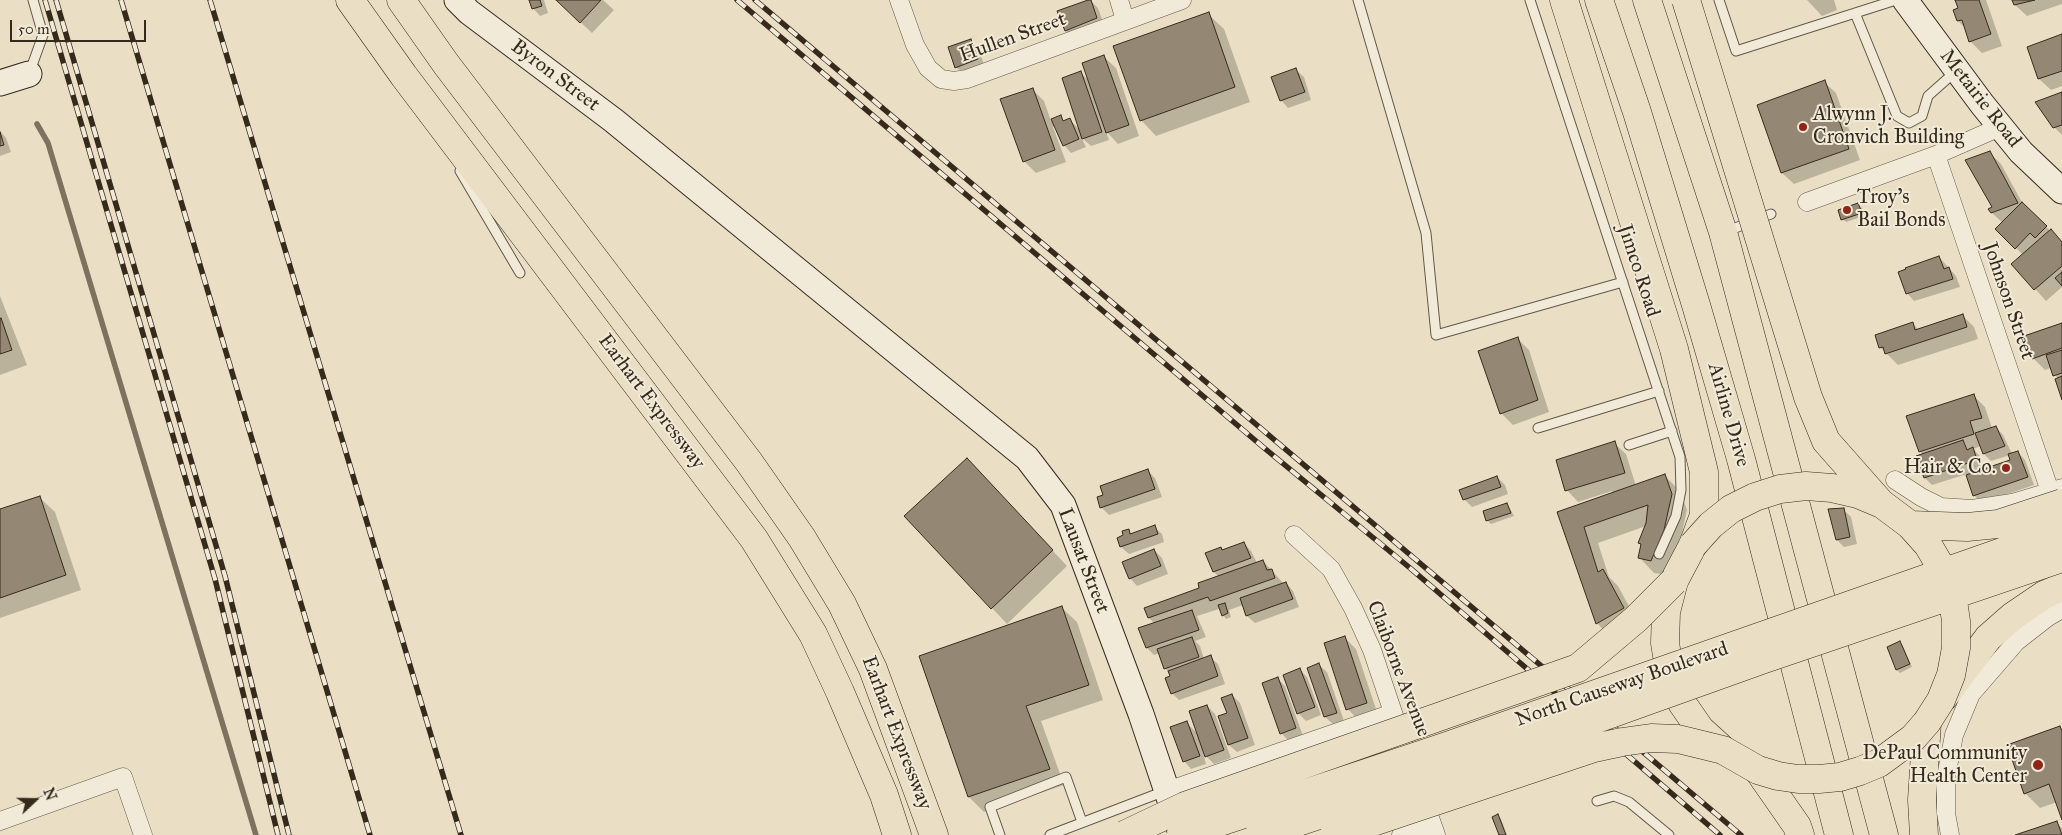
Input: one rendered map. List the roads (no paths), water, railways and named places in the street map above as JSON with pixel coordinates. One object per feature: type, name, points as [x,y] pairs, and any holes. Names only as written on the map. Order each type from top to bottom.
[{"type":"highway","name":"Earhart Expressway","points":[[350,0],[404,76],[754,539],[813,634],[884,796],[897,835]]},
{"type":"highway","name":"Earhart Expressway","points":[[401,0],[446,64],[749,462],[802,538],[842,604],[873,669],[934,835]]},
{"type":"highway","points":[[1564,0],[1674,349],[1704,472],[1704,515],[1693,545],[1674,581],[1666,612],[1665,643],[1670,674],[1682,703],[1700,729],[1723,750],[1758,770],[1798,779],[1833,778],[1860,771],[1880,763],[1913,738],[1988,638],[2013,616],[2044,595],[2062,587]]},
{"type":"highway","name":"Airline Drive","points":[[1599,0],[1637,112],[1741,459],[1840,835]]},
{"type":"highway","name":"Airline Drive","points":[[1647,0],[1723,232],[1884,835]]},
{"type":"highway","points":[[1686,0],[1808,397],[1826,441],[1882,504],[1910,525],[1928,545],[1942,569],[1952,594],[1956,621],[1956,648],[1953,666],[1934,711],[1922,800],[1924,835]]},
{"type":"highway","points":[[1693,545],[1711,525],[1731,509],[1755,497],[1780,489],[1806,486],[1832,488],[1858,494],[1882,504]]},
{"type":"highway","points":[[1910,525],[1967,527],[1998,524],[2058,494]]},
{"type":"highway","name":"North Causeway Boulevard","points":[[1181,835],[1447,746],[2062,532]]},
{"type":"highway","name":"North Causeway Boulevard","points":[[1259,835],[1454,770],[1773,656],[2062,558]]},
{"type":"highway","points":[[1124,835],[1185,806],[1578,668],[1636,620],[1674,581]]},
{"type":"highway","points":[[1334,835],[1594,748],[1651,738],[1678,739],[1723,750]]},
{"type":"highway","points":[[1758,770],[1797,826],[1800,835]]},
{"type":"street","name":"Byron Street","points":[[457,0],[470,12],[613,120],[777,254]]},
{"type":"street","name":"Hullen Street","points":[[899,0],[915,45],[928,68],[941,79],[954,81],[967,79],[1182,0]]},
{"type":"street","points":[[1119,0],[1125,20]]},
{"type":"street","name":"Metairie Road","points":[[1906,0],[2000,127],[2021,152],[2062,191]]},
{"type":"street","points":[[0,83],[29,74]]},
{"type":"street","points":[[1807,202],[1936,155],[2000,127]]},
{"type":"street","name":"Johnson Street","points":[[1936,155],[2058,494],[2062,527]]},
{"type":"street","name":"Lausat Street","points":[[777,254],[1027,458],[1063,505],[1167,790],[1181,835]]},
{"type":"street","points":[[1895,480],[1941,507],[1972,509],[2058,494]]},
{"type":"street","name":"Claiborne Avenue","points":[[1294,535],[1331,569],[1353,608],[1372,650],[1434,830]]},
{"type":"street","points":[[1950,835],[1946,813],[1946,777],[1954,735],[1971,694],[2016,642],[2048,617],[2062,610]]},
{"type":"street","points":[[1167,790],[1393,713]]},
{"type":"street","points":[[0,821],[123,777],[143,835]]},
{"type":"street","points":[[1401,835],[1434,830]]},
{"type":"lane","points":[[29,74],[43,35],[33,0]]},
{"type":"lane","points":[[1358,0],[1426,233],[1436,335],[1623,282]]},
{"type":"lane","name":"Jimco Road","points":[[1530,0],[1680,457],[1681,490],[1676,516],[1659,554]]},
{"type":"lane","points":[[1719,0],[1736,51],[1896,0]]},
{"type":"lane","points":[[1855,13],[1897,116],[1908,123],[1922,116],[1928,96],[1957,70]]},
{"type":"lane","points":[[404,76],[444,145]]},
{"type":"lane","points":[[454,162],[520,273]]},
{"type":"lane","points":[[1723,232],[1771,214]]},
{"type":"lane","points":[[1538,428],[1659,391]]},
{"type":"lane","points":[[1629,445],[1672,431]]},
{"type":"lane","points":[[1000,835],[990,807],[1066,777],[1082,822]]},
{"type":"lane","points":[[1050,835],[1167,790]]},
{"type":"lane","points":[[1597,801],[1614,796],[1630,802],[1669,835]]},
{"type":"waterway","points":[[37,124],[48,143],[256,835]]},
{"type":"railway","points":[[45,0],[215,579],[278,835]]},
{"type":"railway","points":[[56,0],[225,576],[289,835]]},
{"type":"railway","points":[[121,0],[370,835]]},
{"type":"railway","points":[[210,0],[461,835]]},
{"type":"railway","points":[[737,0],[1263,447],[1410,568],[1720,835]]},
{"type":"railway","points":[[755,0],[1741,835]]},
{"type":"place","name":"Alwynn J. Cronvich Building","points":[[1803,127]]},
{"type":"place","name":"Troy’s Bail Bonds","points":[[1847,210]]},
{"type":"place","name":"Hair & Co.","points":[[2006,468]]},
{"type":"place","name":"DePaul Community Health Center","points":[[2038,765]]}]
